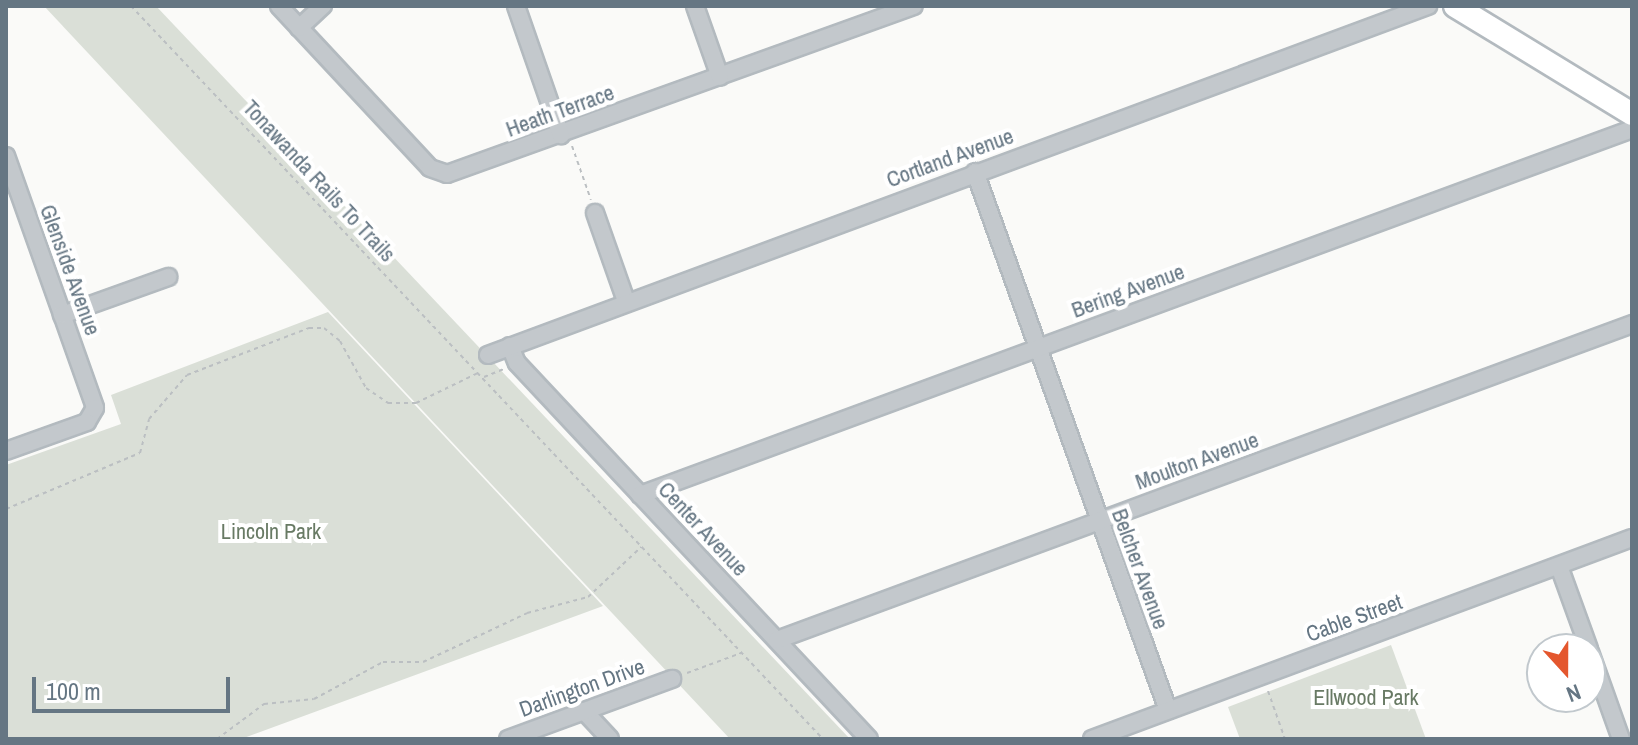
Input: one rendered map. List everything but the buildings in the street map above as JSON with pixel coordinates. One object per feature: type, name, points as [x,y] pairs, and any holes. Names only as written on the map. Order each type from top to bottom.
[{"type":"street","name":"Heath Terrace","points":[[279,6],[438,172],[457,173],[720,77],[887,11],[914,6]]},
{"type":"street","points":[[299,28],[323,6]]},
{"type":"street","points":[[516,6],[564,133]]},
{"type":"street","points":[[695,6],[720,77]]},
{"type":"street","name":"Cortland Avenue","points":[[488,355],[626,301],[1428,6]]},
{"type":"street","points":[[1455,6],[1632,114]]},
{"type":"street","name":"Bering Avenue","points":[[640,495],[1632,129]]},
{"type":"street","name":"Glenside Avenue","points":[[6,156],[94,399],[87,422],[6,451]]},
{"type":"street","name":"Belcher Avenue","points":[[975,172],[1168,710]]},
{"type":"street","points":[[595,213],[626,301]]},
{"type":"street","points":[[62,315],[168,277]]},
{"type":"street","name":"Moulton Avenue","points":[[777,640],[1632,324]]},
{"type":"street","name":"Center Avenue","points":[[510,346],[517,363],[869,739]]},
{"type":"street","name":"Cable Street","points":[[1092,739],[1632,538]]},
{"type":"street","points":[[1559,566],[1584,633]]},
{"type":"street","name":"Darlington Drive","points":[[508,739],[672,679]]},
{"type":"street","points":[[1606,696],[1621,739]]},
{"type":"street","points":[[584,711],[610,739]]},
{"type":"path","name":"Tonawanda Rails To Trails","points":[[131,6],[823,739]]},
{"type":"path","points":[[564,133],[595,213]]},
{"type":"path","points":[[6,509],[140,453],[149,419],[187,375],[309,328],[324,328],[340,341],[366,388],[388,403],[416,403],[478,373]]},
{"type":"path","points":[[483,378],[509,366]]},
{"type":"path","points":[[220,738],[237,718],[264,704],[314,699],[383,662],[423,662],[527,613],[588,597],[641,546]]},
{"type":"path","points":[[672,679],[742,653]]},
{"type":"path","points":[[1265,685],[1285,739]]},
{"type":"green space","points":[[44,6],[156,6],[850,739],[730,739]]},
{"type":"green space","name":"Lincoln Park","points":[[328,312],[603,606],[241,739],[6,739],[6,465],[121,424],[111,395]]},
{"type":"green space","name":"Ellwood Park","points":[[1391,645],[1426,739],[1240,739],[1228,707]]}]
